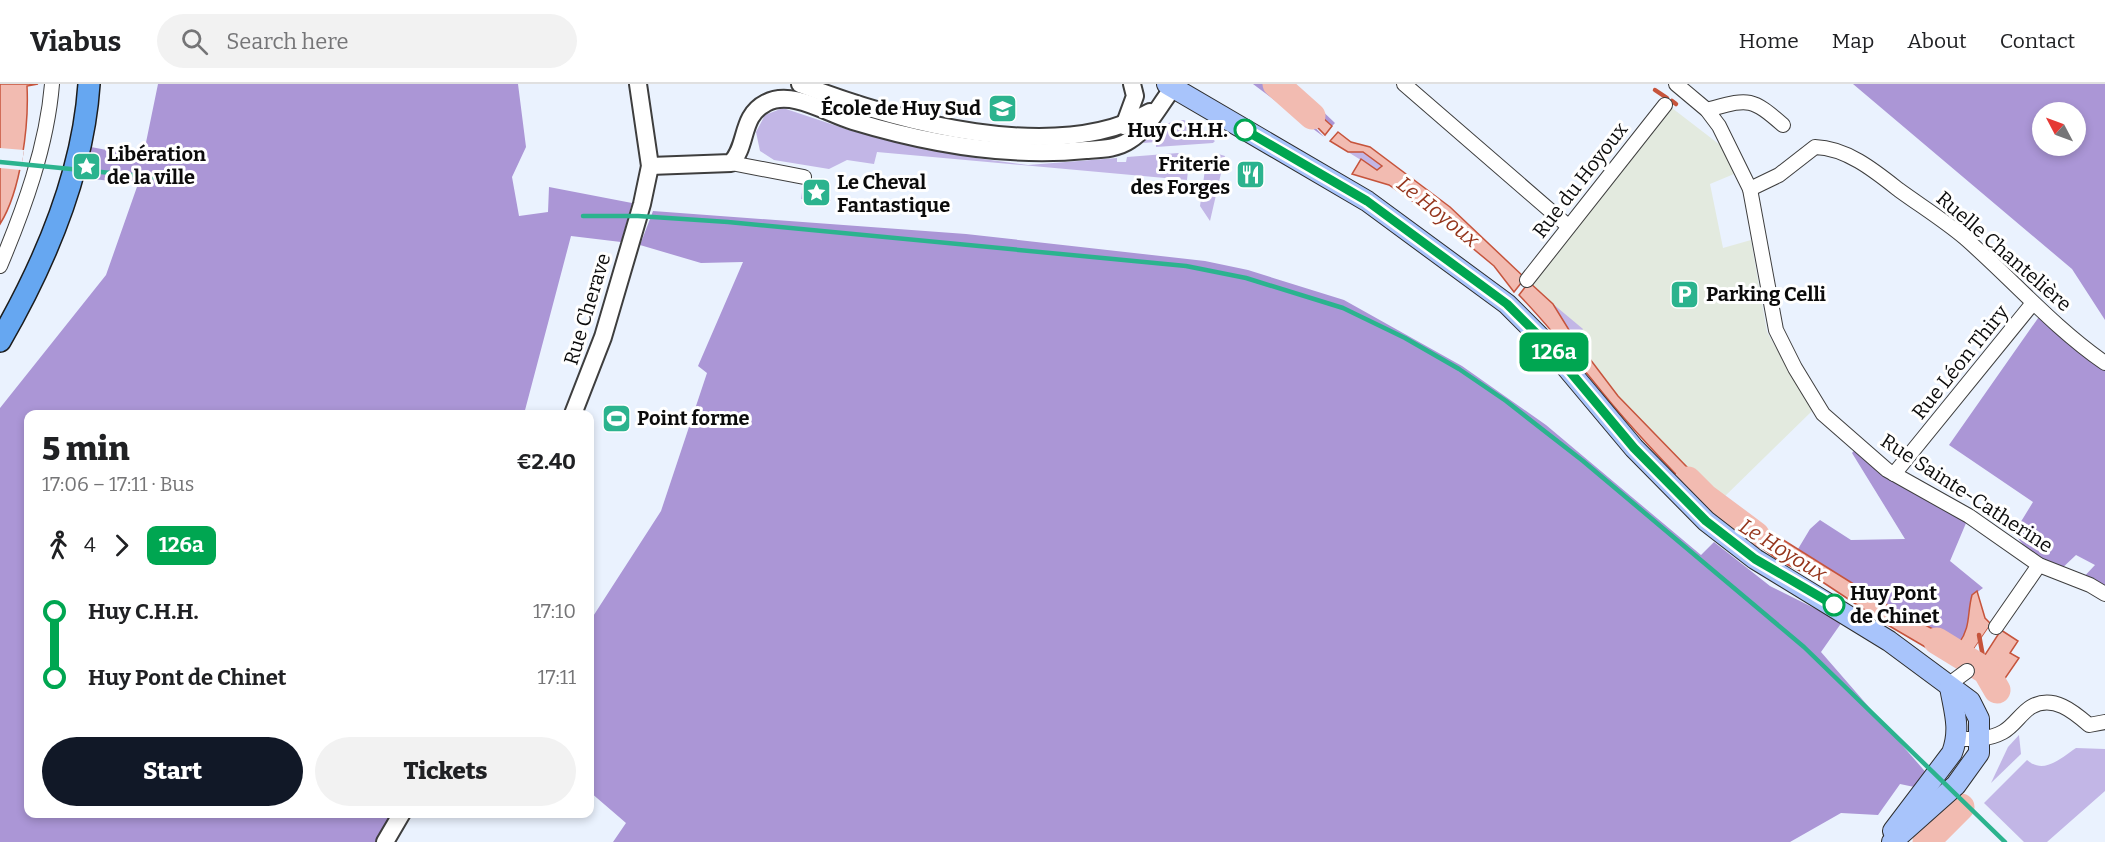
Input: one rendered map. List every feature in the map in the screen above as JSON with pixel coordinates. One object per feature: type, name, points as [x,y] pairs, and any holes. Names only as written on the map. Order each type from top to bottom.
[{"type":"main road","points":[[0,341],[45,253],[56,224],[83,131],[89,84]]},
{"type":"main road","points":[[1172,85],[1367,201],[1507,304],[1546,343],[1634,448],[1706,521],[1755,559],[1890,641],[1970,701],[1979,719],[1979,753],[1956,785],[1892,842]]},
{"type":"main road","points":[[1885,842],[1952,753],[1957,739],[1957,718],[1949,686]]},
{"type":"street","points":[[0,266],[42,146],[52,84]]},
{"type":"street","points":[[638,84],[650,166],[731,163],[804,177]]},
{"type":"street","points":[[800,84],[876,111],[975,133],[1045,138],[1124,126],[1156,109]]},
{"type":"street","points":[[1124,126],[1135,96],[1132,84]]},
{"type":"street","points":[[1404,84],[1568,226]]},
{"type":"street","name":"Rue Sainte-Catherine","points":[[1676,84],[1707,110],[1727,139],[1750,189],[1776,330],[1795,368],[1823,414],[1894,474],[1969,516],[2040,565],[2090,585],[2105,594]]},
{"type":"street","points":[[731,163],[740,150],[742,134],[751,117],[767,102],[777,99],[794,100],[853,121],[931,140],[1018,154],[1115,147],[1131,140],[1152,118],[1172,85]]},
{"type":"street","points":[[1707,110],[1739,102],[1758,103],[1783,125]]},
{"type":"street","name":"Rue du Hoyoux","points":[[1527,279],[1665,105]]},
{"type":"street","name":"Ruelle Chantelière","points":[[1750,189],[1779,175],[1815,147],[1827,147],[1847,155],[1875,172],[1964,238],[2032,303],[2105,363]]},
{"type":"street","name":"Rue Cherave","points":[[575,410],[603,337],[650,166]]},
{"type":"street","name":"Rue Léon Thiry","points":[[1894,474],[2032,303]]},
{"type":"street","points":[[1996,627],[2040,565]]},
{"type":"street","points":[[1949,686],[1966,671]]},
{"type":"street","points":[[1957,739],[1980,740],[2005,731],[2032,706],[2050,703],[2067,706],[2089,725],[2105,722]]},
{"type":"street","points":[[385,842],[399,818]]},
{"type":"shaded area","points":[[158,84],[518,84],[526,147],[512,177],[519,216],[548,212],[549,187],[632,203],[621,242],[571,236],[525,410],[24,410],[24,818],[399,818],[385,842],[0,842],[0,408],[106,275],[138,184],[75,177],[91,147],[143,157]]},
{"type":"shaded area","points":[[1253,84],[1294,84],[1335,123],[1332,126],[1296,94],[1285,91],[1286,96],[1324,137]]},
{"type":"shaded area","points":[[1853,84],[2105,84],[2105,320],[2072,269]]},
{"type":"shaded area","points":[[783,108],[852,131],[976,158],[1028,165],[1117,158],[1117,162],[1126,162],[1127,157],[1178,153],[1189,160],[1187,180],[877,152],[874,164],[847,160],[829,169],[774,160],[760,151],[756,132],[765,115]]},
{"type":"shaded area","points":[[1672,108],[1724,148],[1734,174],[1710,184],[1723,248],[1751,240],[1767,332],[1812,411],[1720,501],[1618,396],[1574,338],[1554,304],[1529,282]]},
{"type":"shaded area","points":[[1184,120],[1215,141],[1156,147],[1156,142],[1143,143],[1161,126]]},
{"type":"shaded area","points":[[1348,152],[1363,152],[1382,166],[1380,170],[1377,170]]},
{"type":"shaded area","points":[[1215,153],[1225,156],[1210,221],[1200,206],[1206,162],[1213,159]]},
{"type":"shaded area","points":[[803,185],[824,191],[831,201],[801,199]]},
{"type":"shaded area","points":[[653,211],[966,234],[1205,261],[1248,270],[1344,300],[1462,366],[1546,425],[1701,555],[1714,542],[1770,586],[1842,622],[1821,652],[1929,776],[1919,788],[1900,784],[1878,815],[1841,813],[1790,842],[613,842],[626,823],[594,795],[594,615],[661,511],[707,373],[698,366],[743,262],[701,263],[640,245]]},
{"type":"shaded area","points":[[1553,304],[1583,329],[1574,338]]},
{"type":"shaded area","points":[[2043,311],[2105,363],[2105,594],[2080,581],[2095,565],[2076,555],[2058,572],[2039,565],[2014,533],[2033,502],[1949,445]]},
{"type":"shaded area","points":[[1859,445],[1969,516],[1950,561],[1983,588],[1972,599],[1969,624],[1959,643],[1884,603],[1798,549],[1810,529],[1820,520],[1851,540],[1905,539],[1852,453]]},
{"type":"shaded area","points":[[2019,735],[2021,754],[1991,783],[2008,747]]},
{"type":"shaded area","points":[[2076,748],[2105,749],[2105,791],[2047,842],[2024,842],[1984,803],[2027,760],[2040,766],[2046,765]]},
{"type":"water","points":[[0,84],[38,84],[27,86],[27,119],[22,157],[13,194],[0,224]]},
{"type":"water","points":[[1285,91],[1296,94],[1332,126],[1325,135],[1286,95]]},
{"type":"water","points":[[1338,132],[1351,142],[1370,147],[1450,207],[1525,278],[1514,292],[1494,266],[1435,217],[1389,185],[1352,174],[1361,159],[1377,170],[1382,166],[1363,152],[1348,152],[1330,141]]},
{"type":"water","points":[[1529,282],[1553,304],[1574,338],[1618,396],[1720,501],[1711,510],[1628,423],[1519,295]]},
{"type":"water","points":[[1732,508],[1884,603],[1959,643],[1967,626],[1972,595],[1977,591],[1985,618],[1991,624],[1961,668],[1886,624],[1821,581],[1780,561],[1721,518]]},
{"type":"water","points":[[2001,630],[2018,641],[2010,653],[2019,658],[1997,690],[1972,675]]},
{"type":"pier","points":[[0,148],[24,150],[21,170],[0,168]]},
{"type":"pier","points":[[1991,624],[1993,625],[1975,653],[1964,669],[1961,668]]},
{"type":"waterway","name":"Le Hoyoux","points":[[1276,84],[1312,116]]},
{"type":"waterway","points":[[1655,90],[1667,98]]},
{"type":"waterway","points":[[1672,101],[1676,104]]},
{"type":"waterway","name":"Le Hoyoux","points":[[1688,480],[1705,497],[1756,535]]},
{"type":"waterway","points":[[1979,635],[1984,662]]},
{"type":"waterway","name":"Le Hoyoux","points":[[1937,641],[1986,671],[1997,690]]},
{"type":"waterway","name":"Le Hoyoux","points":[[1926,842],[1961,807]]},
{"type":"railway","points":[[0,162],[182,180]]},
{"type":"railway","points":[[583,216],[638,216],[728,222],[1186,266],[1246,278],[1343,308],[1405,338],[1459,369],[1506,401],[1583,461],[1804,647],[2005,842]]},
{"type":"bus line","name":"126a","points":[[1245,130],[1367,201],[1507,304],[1546,343],[1634,448],[1706,521],[1755,559],[1834,605]]},
{"type":"place","name":"École de Huy Sud","points":[[1002,108]]},
{"type":"place","name":"Huy C.H.H.","points":[[1245,130]]},
{"type":"place","name":"Libération de la ville","points":[[86,166]]},
{"type":"place","name":"Friterie des Forges","points":[[1251,175]]},
{"type":"place","name":"Le Cheval Fantastique","points":[[816,193]]},
{"type":"place","name":"Parking Celli","points":[[1685,294]]},
{"type":"place","name":"Point forme","points":[[616,418]]},
{"type":"place","name":"Huy Pont de Chinet","points":[[1834,605]]}]
